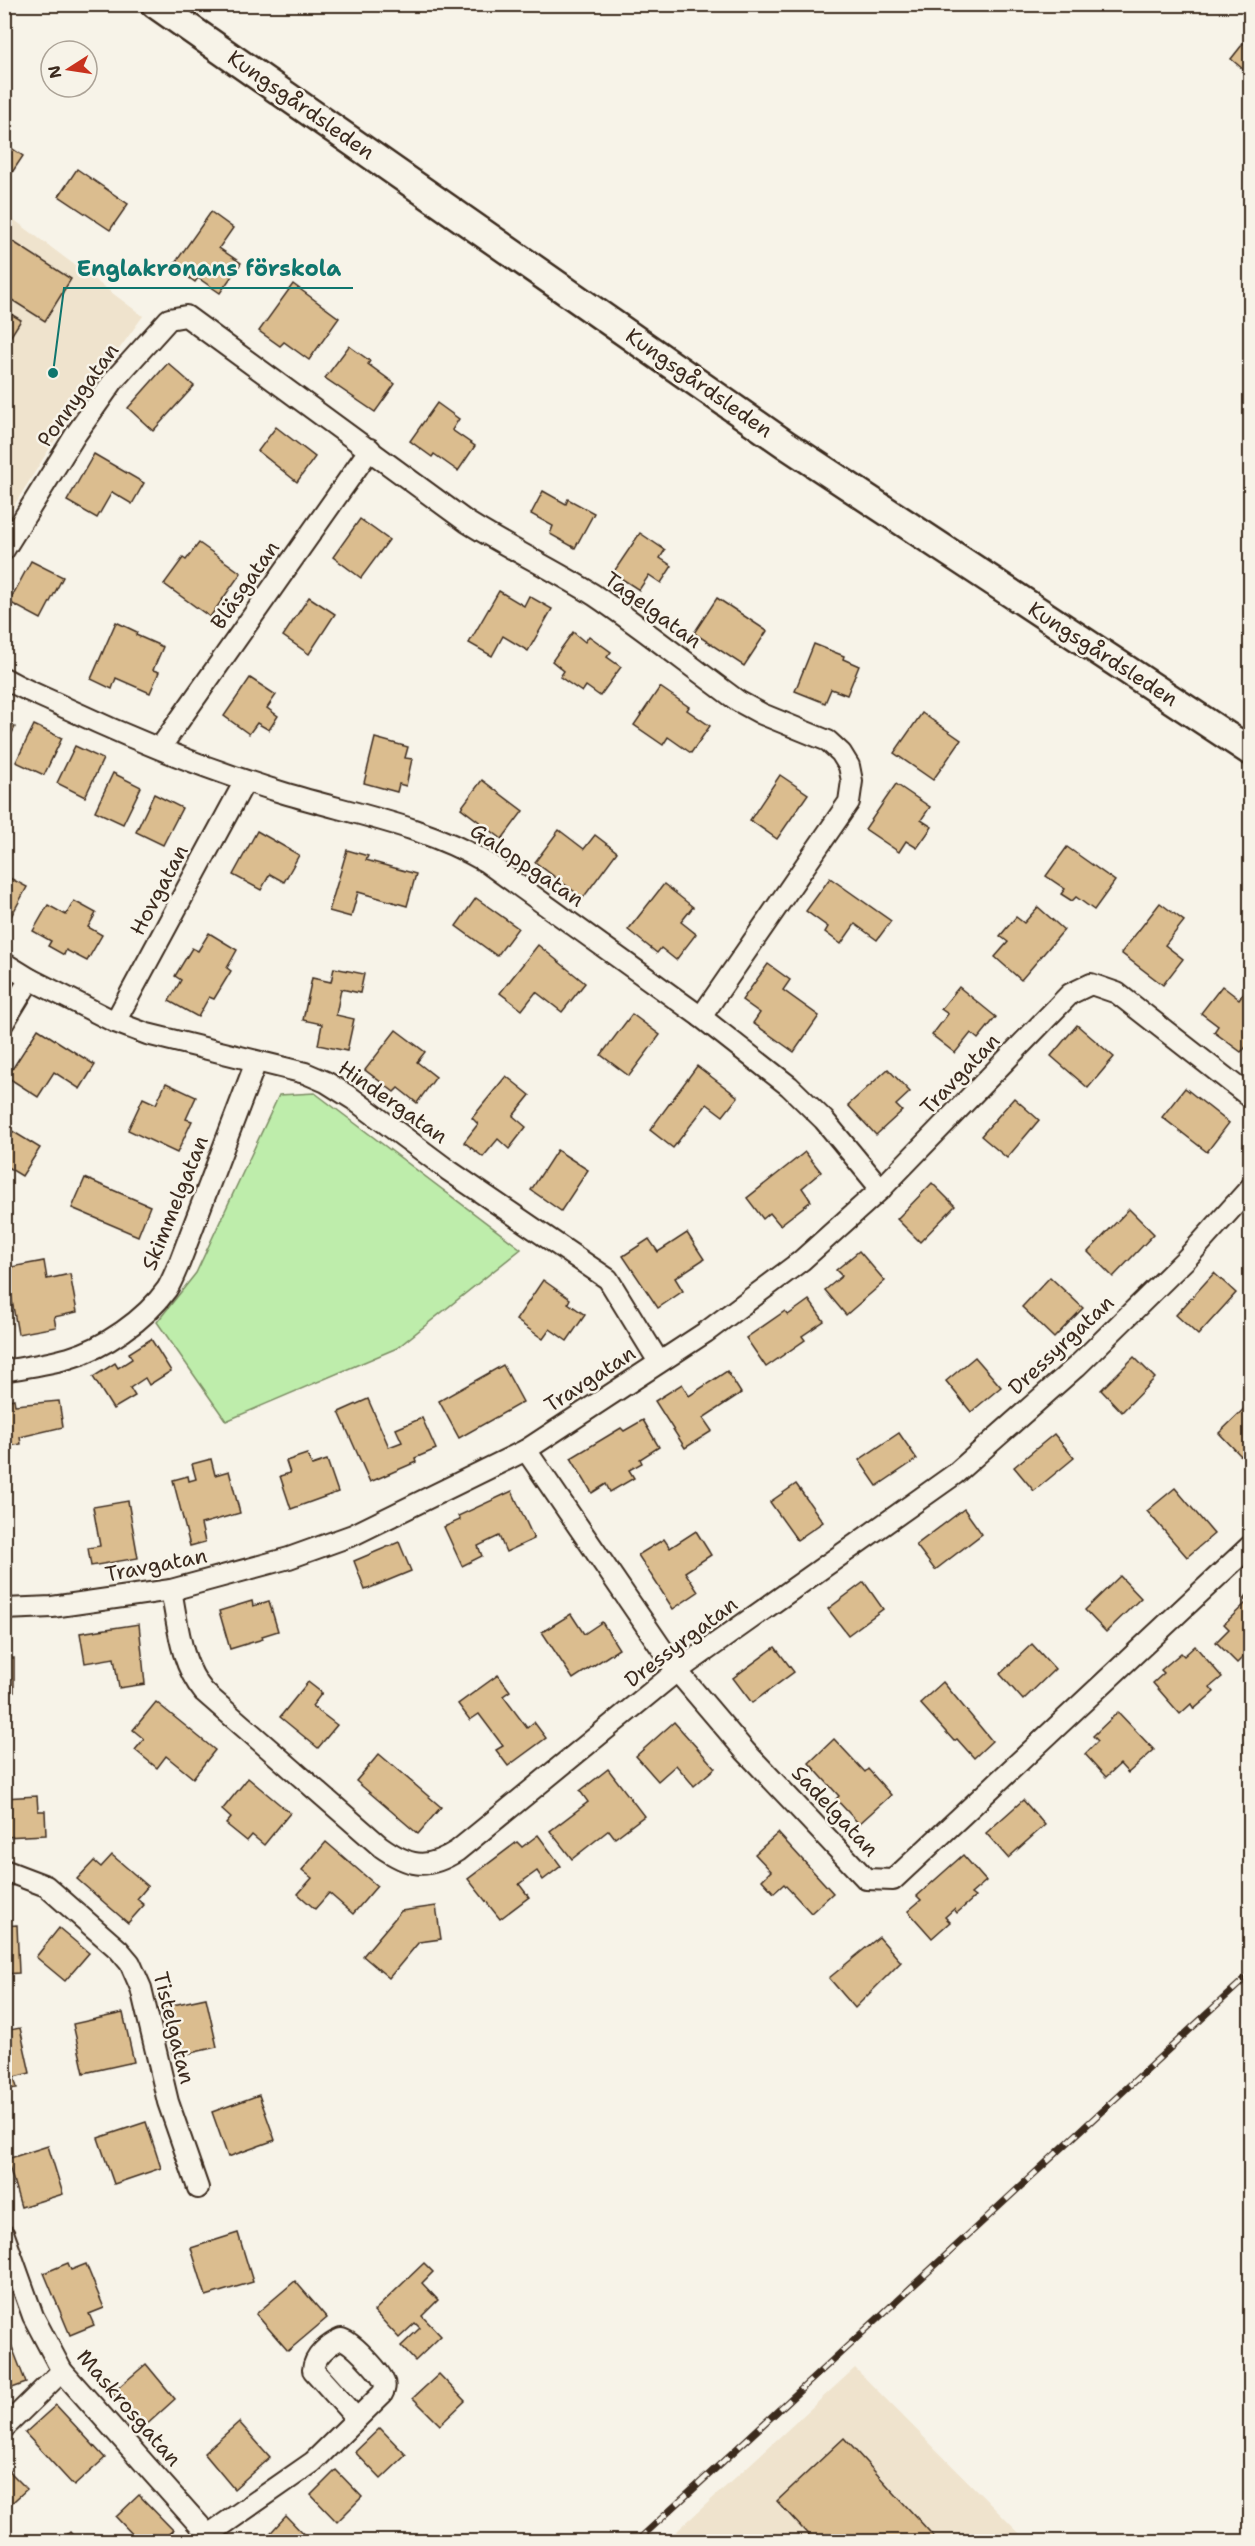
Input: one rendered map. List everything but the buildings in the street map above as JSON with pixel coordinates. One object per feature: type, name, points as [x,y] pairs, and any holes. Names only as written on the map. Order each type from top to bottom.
[{"type":"main road","name":"Kungsgårdsleden","points":[[155,4],[785,444],[1251,751]]},
{"type":"street","name":"Tagelgatan","points":[[186,316],[467,522],[504,546],[558,573],[597,597],[738,701],[762,714],[828,741],[841,753],[849,766],[852,781],[849,802],[701,1017]]},
{"type":"street","name":"Ponnygatan","points":[[4,550],[76,434],[114,380],[169,319],[186,316]]},
{"type":"street","name":"Bläsgatan","points":[[160,748],[370,449]]},
{"type":"street","name":"Galoppgatan","points":[[4,678],[98,723],[245,781],[285,794],[393,822],[460,846],[486,862],[701,1017],[789,1086],[824,1120],[881,1189]]},
{"type":"street","name":"Hovgatan","points":[[115,1022],[245,781]]},
{"type":"street","name":"Hindergatan","points":[[4,963],[30,979],[115,1022],[147,1034],[305,1073],[326,1082],[608,1279],[659,1362]]},
{"type":"street","points":[[4,1022],[30,979]]},
{"type":"street","name":"Travgatan","points":[[4,1609],[52,1607],[171,1590],[289,1558],[353,1535],[526,1450],[706,1332],[801,1261],[881,1189],[1070,994],[1091,984],[1117,993],[1251,1097]]},
{"type":"street","name":"Skimmelgatan","points":[[4,1371],[69,1358],[93,1348],[123,1330],[148,1309],[166,1289],[179,1264],[256,1062]]},
{"type":"street","name":"Dressyrgatan","points":[[171,1590],[185,1659],[190,1672],[204,1692],[380,1846],[397,1858],[420,1865],[440,1861],[456,1851],[677,1671],[955,1474],[1086,1358],[1187,1258],[1251,1188]]},
{"type":"street","name":"Sadelgatan","points":[[526,1450],[677,1671],[745,1751],[866,1879],[893,1881],[1251,1546]]},
{"type":"street","name":"Tistelgatan","points":[[4,1870],[45,1886],[119,1950],[130,1963],[141,1988],[168,2102],[198,2188]]},
{"type":"street","name":"Maskrosgatan","points":[[4,2235],[33,2316],[62,2371],[205,2538]]},
{"type":"street","points":[[4,2428],[62,2371]]},
{"type":"street","points":[[205,2538],[313,2462],[356,2418]]},
{"type":"shaded area","points":[[5,213],[143,316],[61,430],[5,520]]},
{"type":"shaded area","points":[[855,2368],[1027,2541],[665,2542]]},
{"type":"green space","points":[[315,1093],[521,1249],[397,1348],[226,1421],[157,1322],[196,1273],[279,1095]]},
{"type":"railway","points":[[636,2542],[1250,1974]]},
{"type":"place","name":"Englakronans förskola","points":[[53,373]]}]
